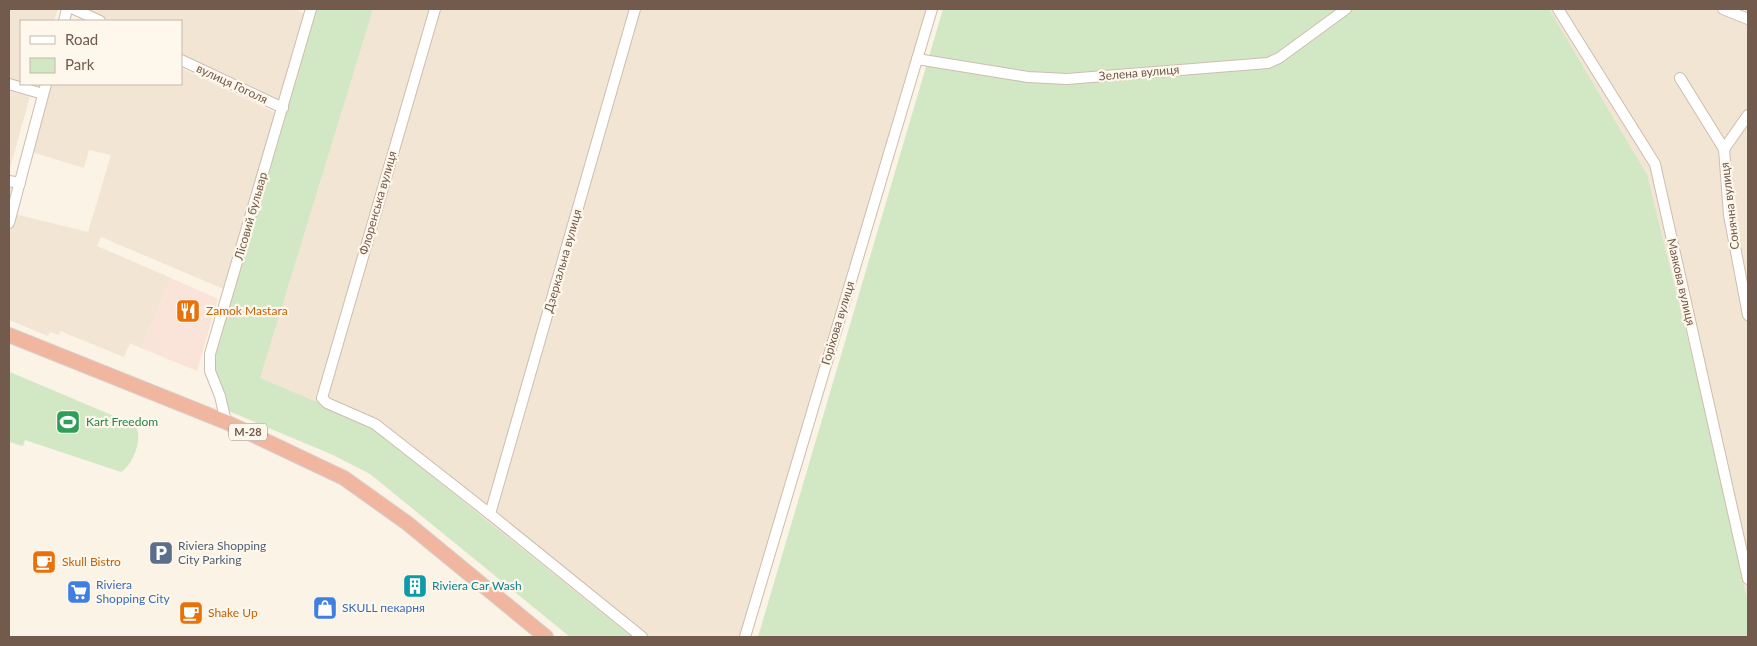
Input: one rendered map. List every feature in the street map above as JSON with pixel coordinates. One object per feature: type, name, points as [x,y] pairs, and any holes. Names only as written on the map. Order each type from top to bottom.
[{"type":"highway","name":"М-28","points":[[9,335],[226,422],[322,466],[364,491],[546,637]]},
{"type":"street","points":[[74,9],[98,20]]},
{"type":"street","name":"Лісовий бульвар","points":[[226,422],[220,396],[210,371],[210,354],[311,9]]},
{"type":"street","name":"Флоренська вулиця","points":[[434,9],[322,398],[327,403],[375,424],[490,514]]},
{"type":"street","name":"Дзеркальна вулиця","points":[[490,514],[635,9]]},
{"type":"street","name":"Горіхова вулиця","points":[[745,637],[932,9]]},
{"type":"street","name":"Зелена вулиця","points":[[917,59],[1028,77],[1067,79],[1268,62],[1279,58],[1346,9]]},
{"type":"street","name":"Маякова вулиця","points":[[1558,9],[1655,164],[1748,578]]},
{"type":"street","points":[[1723,9],[1748,19]]},
{"type":"street","name":"вулиця Гоголя","points":[[182,60],[283,108]]},
{"type":"street","name":"Сонячна вулиця","points":[[1680,78],[1724,149],[1729,214],[1748,315]]},
{"type":"street","points":[[9,84],[45,89],[9,223]]},
{"type":"street","points":[[1724,149],[1748,115]]},
{"type":"street","points":[[9,181],[20,183]]},
{"type":"street","points":[[490,514],[642,637]]},
{"type":"shaded area","points":[[9,9],[58,9],[54,20],[20,20],[20,84],[9,80]]},
{"type":"shaded area","points":[[84,9],[295,9],[306,14],[280,101],[182,55],[182,20],[109,20]]},
{"type":"shaded area","points":[[325,9],[929,9],[742,637],[588,637],[318,415],[226,381]]},
{"type":"shaded area","points":[[1549,9],[1748,9],[1748,603],[1738,562]]},
{"type":"shaded area","points":[[182,68],[276,113],[226,290],[101,237],[97,246],[171,278],[141,348],[130,343],[124,357],[60,331],[59,335],[50,332],[48,336],[9,320],[9,187],[22,190],[15,214],[88,232],[111,155],[89,150],[84,168],[32,152],[50,85],[182,85]]},
{"type":"shaded area","points":[[26,85],[38,85],[36,88]]},
{"type":"shaded area","points":[[9,90],[30,96],[9,172]]},
{"type":"shaded area","points":[[171,278],[218,299],[197,371],[141,348]]},
{"type":"green space","points":[[314,9],[373,9],[260,378],[364,422],[632,637],[570,637],[370,474],[333,455],[226,410],[212,359]]},
{"type":"green space","points":[[943,9],[1549,9],[1647,175],[1704,405],[1748,603],[1748,637],[758,637]]},
{"type":"green space","name":"Kart Freedom","points":[[10,372],[135,425],[138,443],[130,463],[121,472],[25,440],[23,446],[9,442]]},
{"type":"place","name":"Zamok Mastara","points":[[188,311]]},
{"type":"place","name":"Kart Freedom","points":[[68,422]]},
{"type":"place","name":"Riviera Shopping City Parking","points":[[161,553]]},
{"type":"place","name":"Skull Bistro","points":[[44,562]]},
{"type":"place","name":"Riviera Car Wash","points":[[415,586]]},
{"type":"place","name":"Riviera Shopping City","points":[[79,592]]},
{"type":"place","name":"SKULL пекарня","points":[[325,608]]},
{"type":"place","name":"Shake Up","points":[[191,613]]}]
